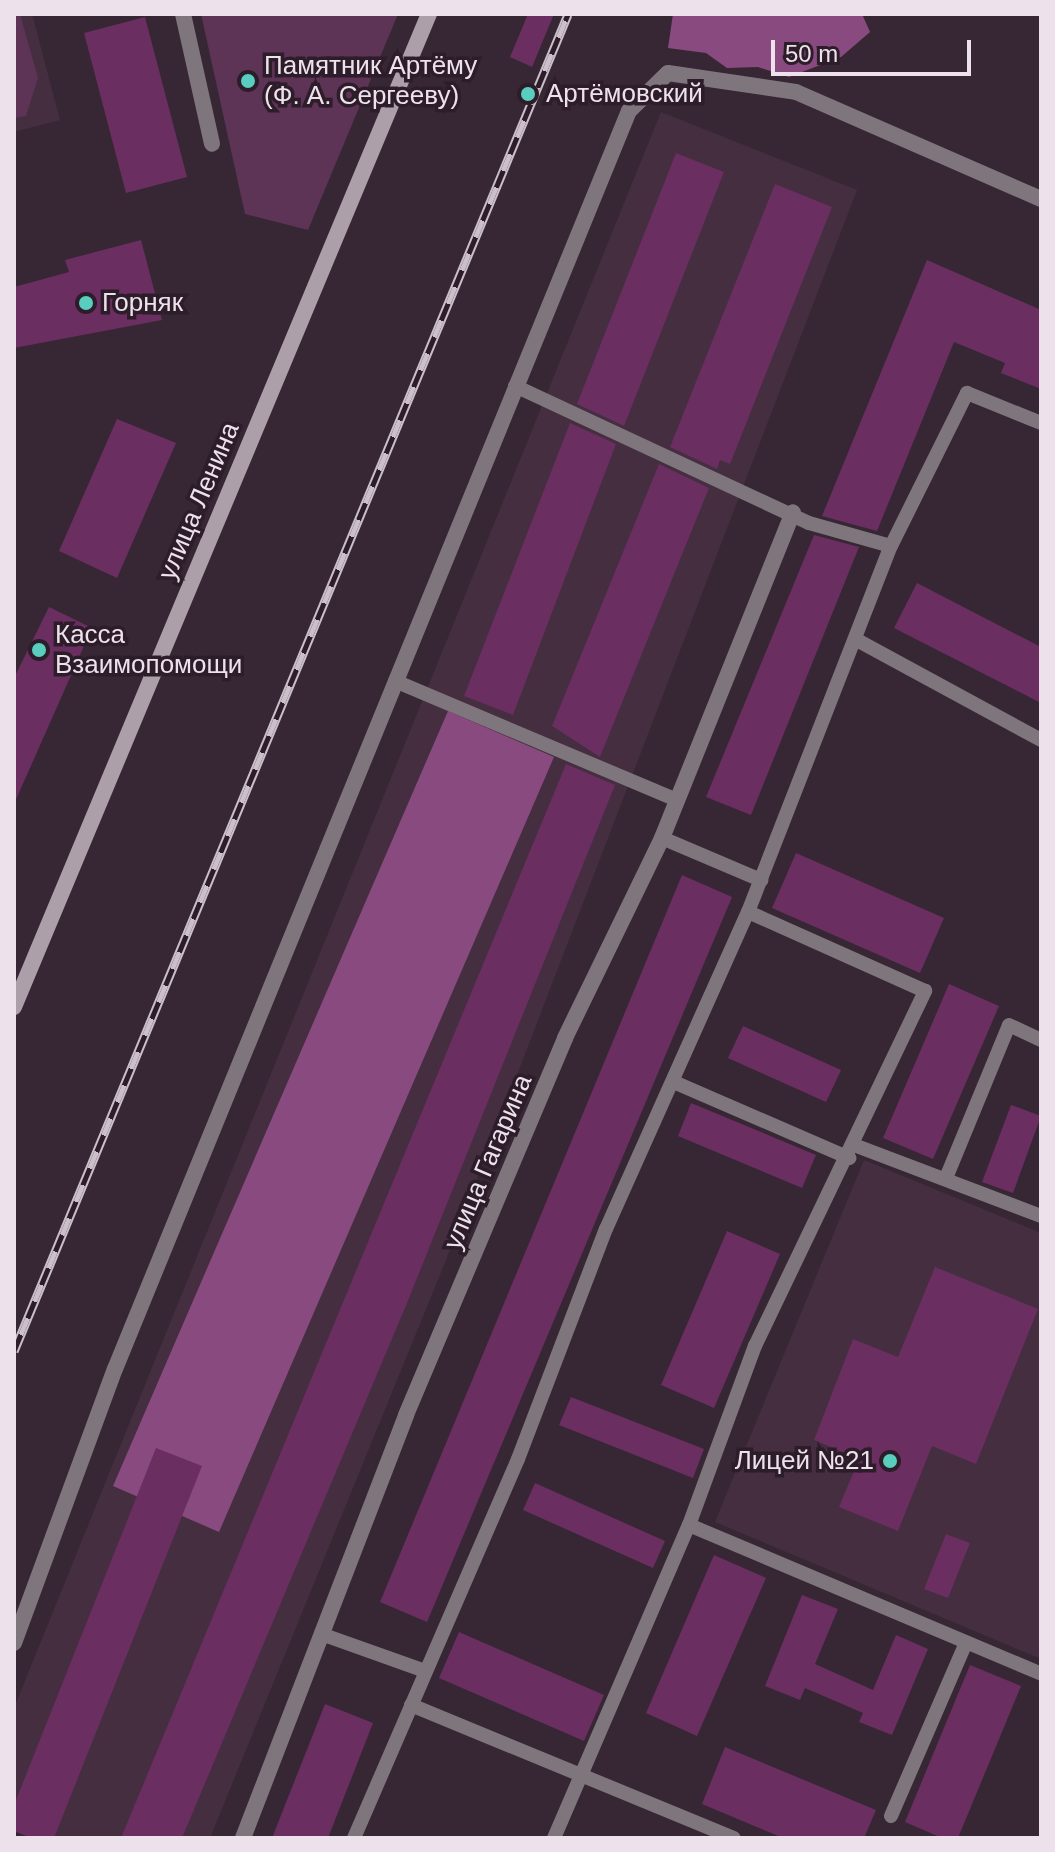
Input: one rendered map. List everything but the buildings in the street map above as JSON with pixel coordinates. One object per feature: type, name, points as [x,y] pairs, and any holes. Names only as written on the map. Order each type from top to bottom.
[{"type":"street","points":[[183,14],[212,144]]},
{"type":"street","name":"улица Ленина","points":[[14,1007],[429,14]]},
{"type":"street","points":[[14,1643],[115,1369],[629,111],[668,73],[796,92],[1041,199]]},
{"type":"street","name":"улица Гагарина","points":[[243,1838],[324,1635],[406,1415],[565,1038],[662,838],[793,512]]},
{"type":"lane","points":[[515,386],[793,512],[891,546]]},
{"type":"lane","points":[[354,1838],[518,1459],[606,1229],[676,1083],[748,912],[891,546],[967,393],[1041,423]]},
{"type":"lane","points":[[855,639],[1041,740]]},
{"type":"lane","points":[[395,681],[677,800]]},
{"type":"lane","points":[[662,838],[761,880]]},
{"type":"lane","points":[[554,1838],[584,1777],[689,1525],[755,1346],[852,1152],[925,991],[748,912]]},
{"type":"lane","points":[[946,1178],[1009,1025],[1041,1040]]},
{"type":"lane","points":[[676,1083],[852,1152],[946,1178],[1041,1216]]},
{"type":"lane","points":[[689,1525],[1041,1674]]},
{"type":"lane","points":[[324,1635],[425,1671]]},
{"type":"lane","points":[[891,1816],[966,1643]]},
{"type":"lane","points":[[411,1705],[734,1838]]},
{"type":"shaded area","points":[[14,14],[32,14],[60,120],[14,132]]},
{"type":"shaded area","points":[[14,14],[20,14],[38,78],[26,116],[14,118]]},
{"type":"shaded area","points":[[201,14],[398,14],[308,230],[245,214]]},
{"type":"shaded area","points":[[673,14],[862,14],[870,32],[841,57],[789,77],[758,67],[727,68],[706,53],[668,48]]},
{"type":"shaded area","points":[[661,112],[857,190],[444,1265],[210,1838],[55,1838],[14,1821],[14,1708]]},
{"type":"shaded area","points":[[448,711],[554,757],[219,1532],[113,1486]]},
{"type":"shaded area","name":"Лицей №21","points":[[864,1160],[1041,1233],[1041,1659],[715,1522]]},
{"type":"railway","points":[[14,1351],[568,14]]},
{"type":"place","name":"Памятник Артёму (Ф. А. Сергееву)","points":[[248,81]]},
{"type":"place","name":"Артёмовский","points":[[528,94]]},
{"type":"place","name":"Горняк","points":[[86,303]]},
{"type":"place","name":"Касса Взаимопомощи","points":[[39,650]]},
{"type":"place","name":"Лицей №21","points":[[890,1461]]}]
